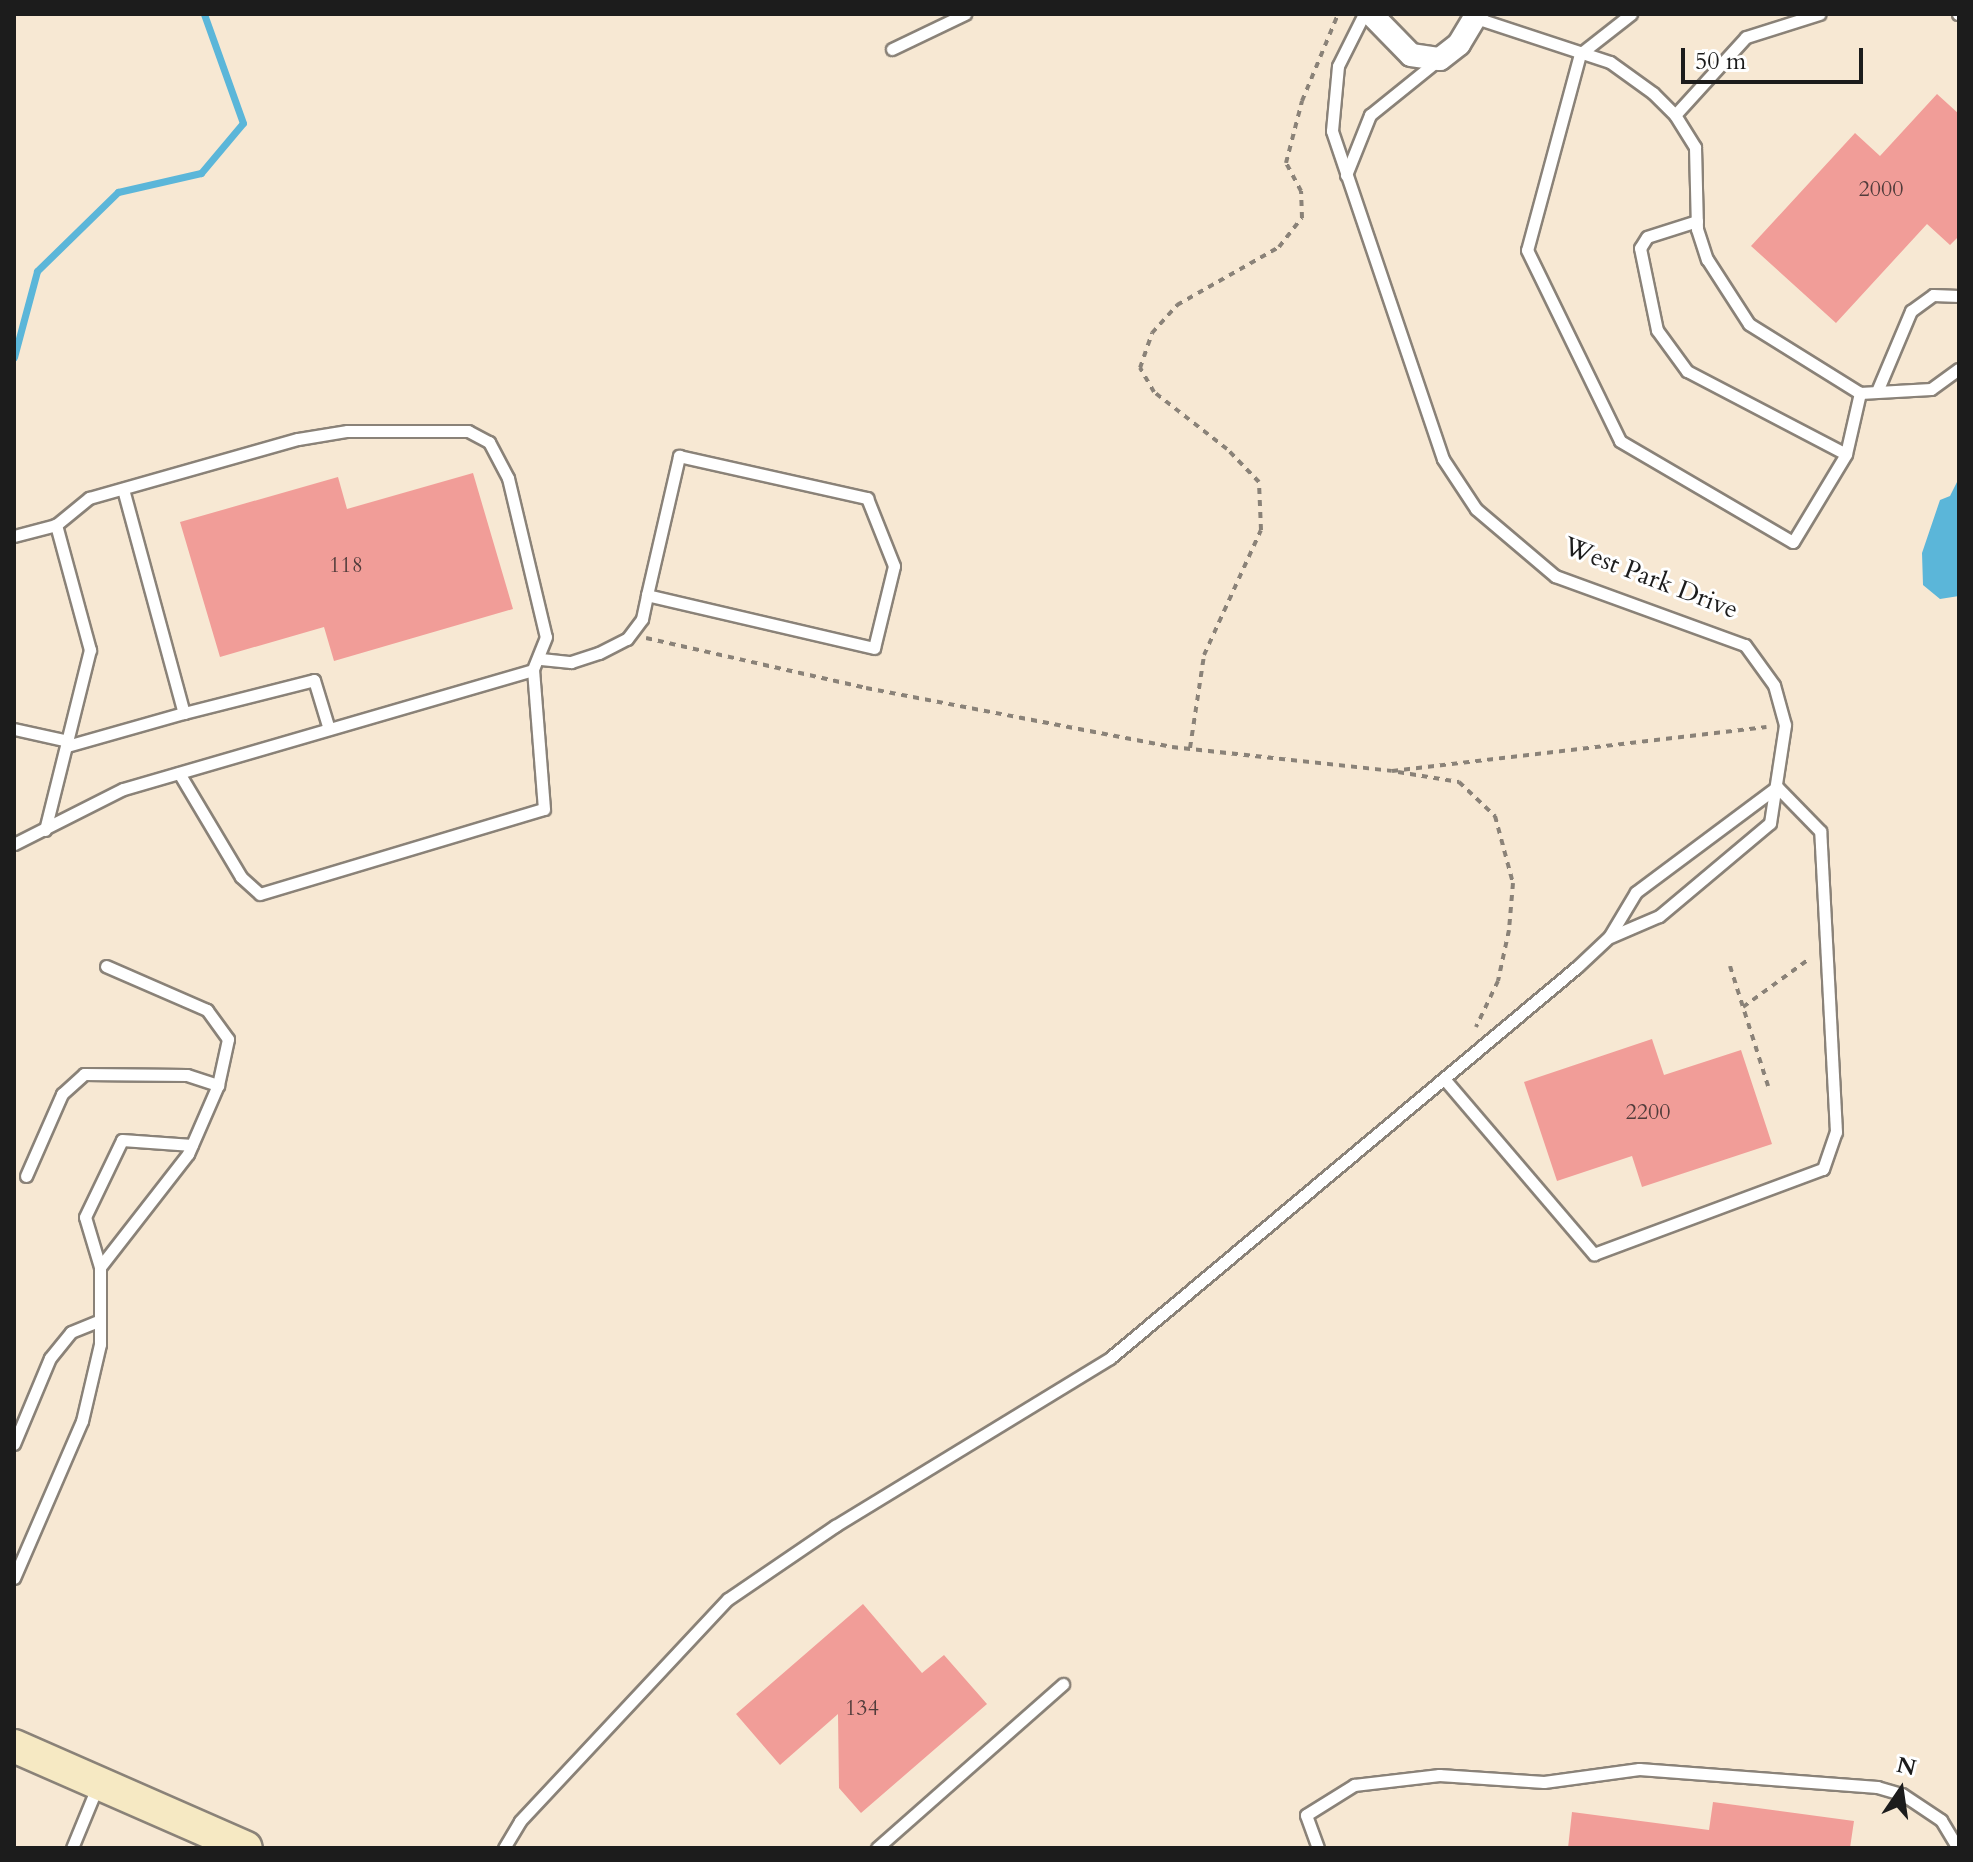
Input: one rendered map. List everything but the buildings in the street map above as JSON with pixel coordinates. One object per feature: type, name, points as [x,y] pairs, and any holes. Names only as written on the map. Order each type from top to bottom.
[{"type":"main road","points":[[14,1746],[246,1848]]},
{"type":"street","points":[[1371,14],[1411,55],[1440,59],[1459,44],[1474,16]]},
{"type":"lane","points":[[892,49],[965,14]]},
{"type":"lane","name":"West Park Drive","points":[[1364,14],[1343,52],[1333,99],[1332,131],[1443,459],[1476,509],[1555,576],[1745,645],[1774,685],[1785,725],[1770,823],[1659,916],[1609,937]]},
{"type":"lane","points":[[1631,14],[1580,54],[1527,250],[1620,441],[1793,542],[1846,454],[1860,393]]},
{"type":"lane","points":[[1675,115],[1746,37],[1819,14]]},
{"type":"lane","points":[[1474,16],[1610,62],[1675,115],[1695,147],[1697,221],[1707,259],[1749,324],[1860,393],[1878,389],[1931,389],[1959,369]]},
{"type":"lane","points":[[1346,176],[1370,115],[1440,59]]},
{"type":"lane","points":[[1697,221],[1647,237],[1640,248],[1657,330],[1687,371],[1846,454]]},
{"type":"lane","points":[[1878,389],[1911,311],[1933,295],[1959,296]]},
{"type":"lane","points":[[14,536],[56,525],[89,498],[326,434],[452,429],[480,435],[499,456],[508,478],[546,626],[541,659],[533,670],[123,789],[14,844]]},
{"type":"lane","points":[[541,659],[571,662],[631,635],[642,619],[647,595],[679,456],[867,498],[894,566],[874,648],[647,595]]},
{"type":"lane","points":[[123,489],[184,713]]},
{"type":"lane","points":[[45,830],[90,650],[56,525]]},
{"type":"lane","points":[[179,773],[241,877],[260,894],[544,809],[533,670]]},
{"type":"lane","points":[[14,729],[68,744],[314,680],[329,729]]},
{"type":"lane","points":[[1446,1081],[1594,1254],[1823,1169],[1836,1132],[1820,831],[1777,787]]},
{"type":"lane","name":"West Park Drive","points":[[504,1848],[520,1821],[728,1599],[835,1526],[1110,1358],[1446,1081],[1609,937],[1636,892],[1777,787]]},
{"type":"lane","points":[[100,1267],[192,1145],[218,1085],[228,1039],[207,1010],[106,966]]},
{"type":"lane","points":[[26,1176],[62,1094],[84,1074],[187,1075],[218,1085]]},
{"type":"lane","points":[[14,1578],[19,1554],[82,1421],[100,1344],[100,1267],[85,1217],[122,1140],[192,1145]]},
{"type":"lane","points":[[14,1444],[50,1358],[71,1332],[100,1320]]},
{"type":"lane","points":[[877,1848],[1063,1684]]},
{"type":"lane","points":[[1318,1848],[1306,1815],[1354,1785],[1439,1775],[1544,1782],[1639,1769],[1877,1787],[1902,1794],[1941,1820],[1958,1848]]},
{"type":"lane","points":[[72,1848],[98,1783]]},
{"type":"path","points":[[1190,748],[1204,655],[1261,530],[1259,482],[1227,449],[1154,392],[1140,368],[1152,333],[1177,305],[1279,247],[1302,218],[1301,191],[1286,163],[1302,101],[1338,14]]},
{"type":"path","points":[[631,635],[866,688],[1190,748],[1392,771],[1459,782],[1483,801],[1495,816],[1513,883],[1498,981],[1481,1012],[1465,1064]]},
{"type":"path","points":[[1392,771],[1785,725]]},
{"type":"path","points":[[1743,1007],[1826,949]]},
{"type":"path","points":[[1730,966],[1768,1086]]},
{"type":"water","points":[[1959,478],[1959,596],[1940,599],[1923,585],[1922,553],[1940,500],[1950,496]]},
{"type":"waterway","points":[[14,357],[37,271],[118,192],[201,173],[243,123],[204,14]]}]
